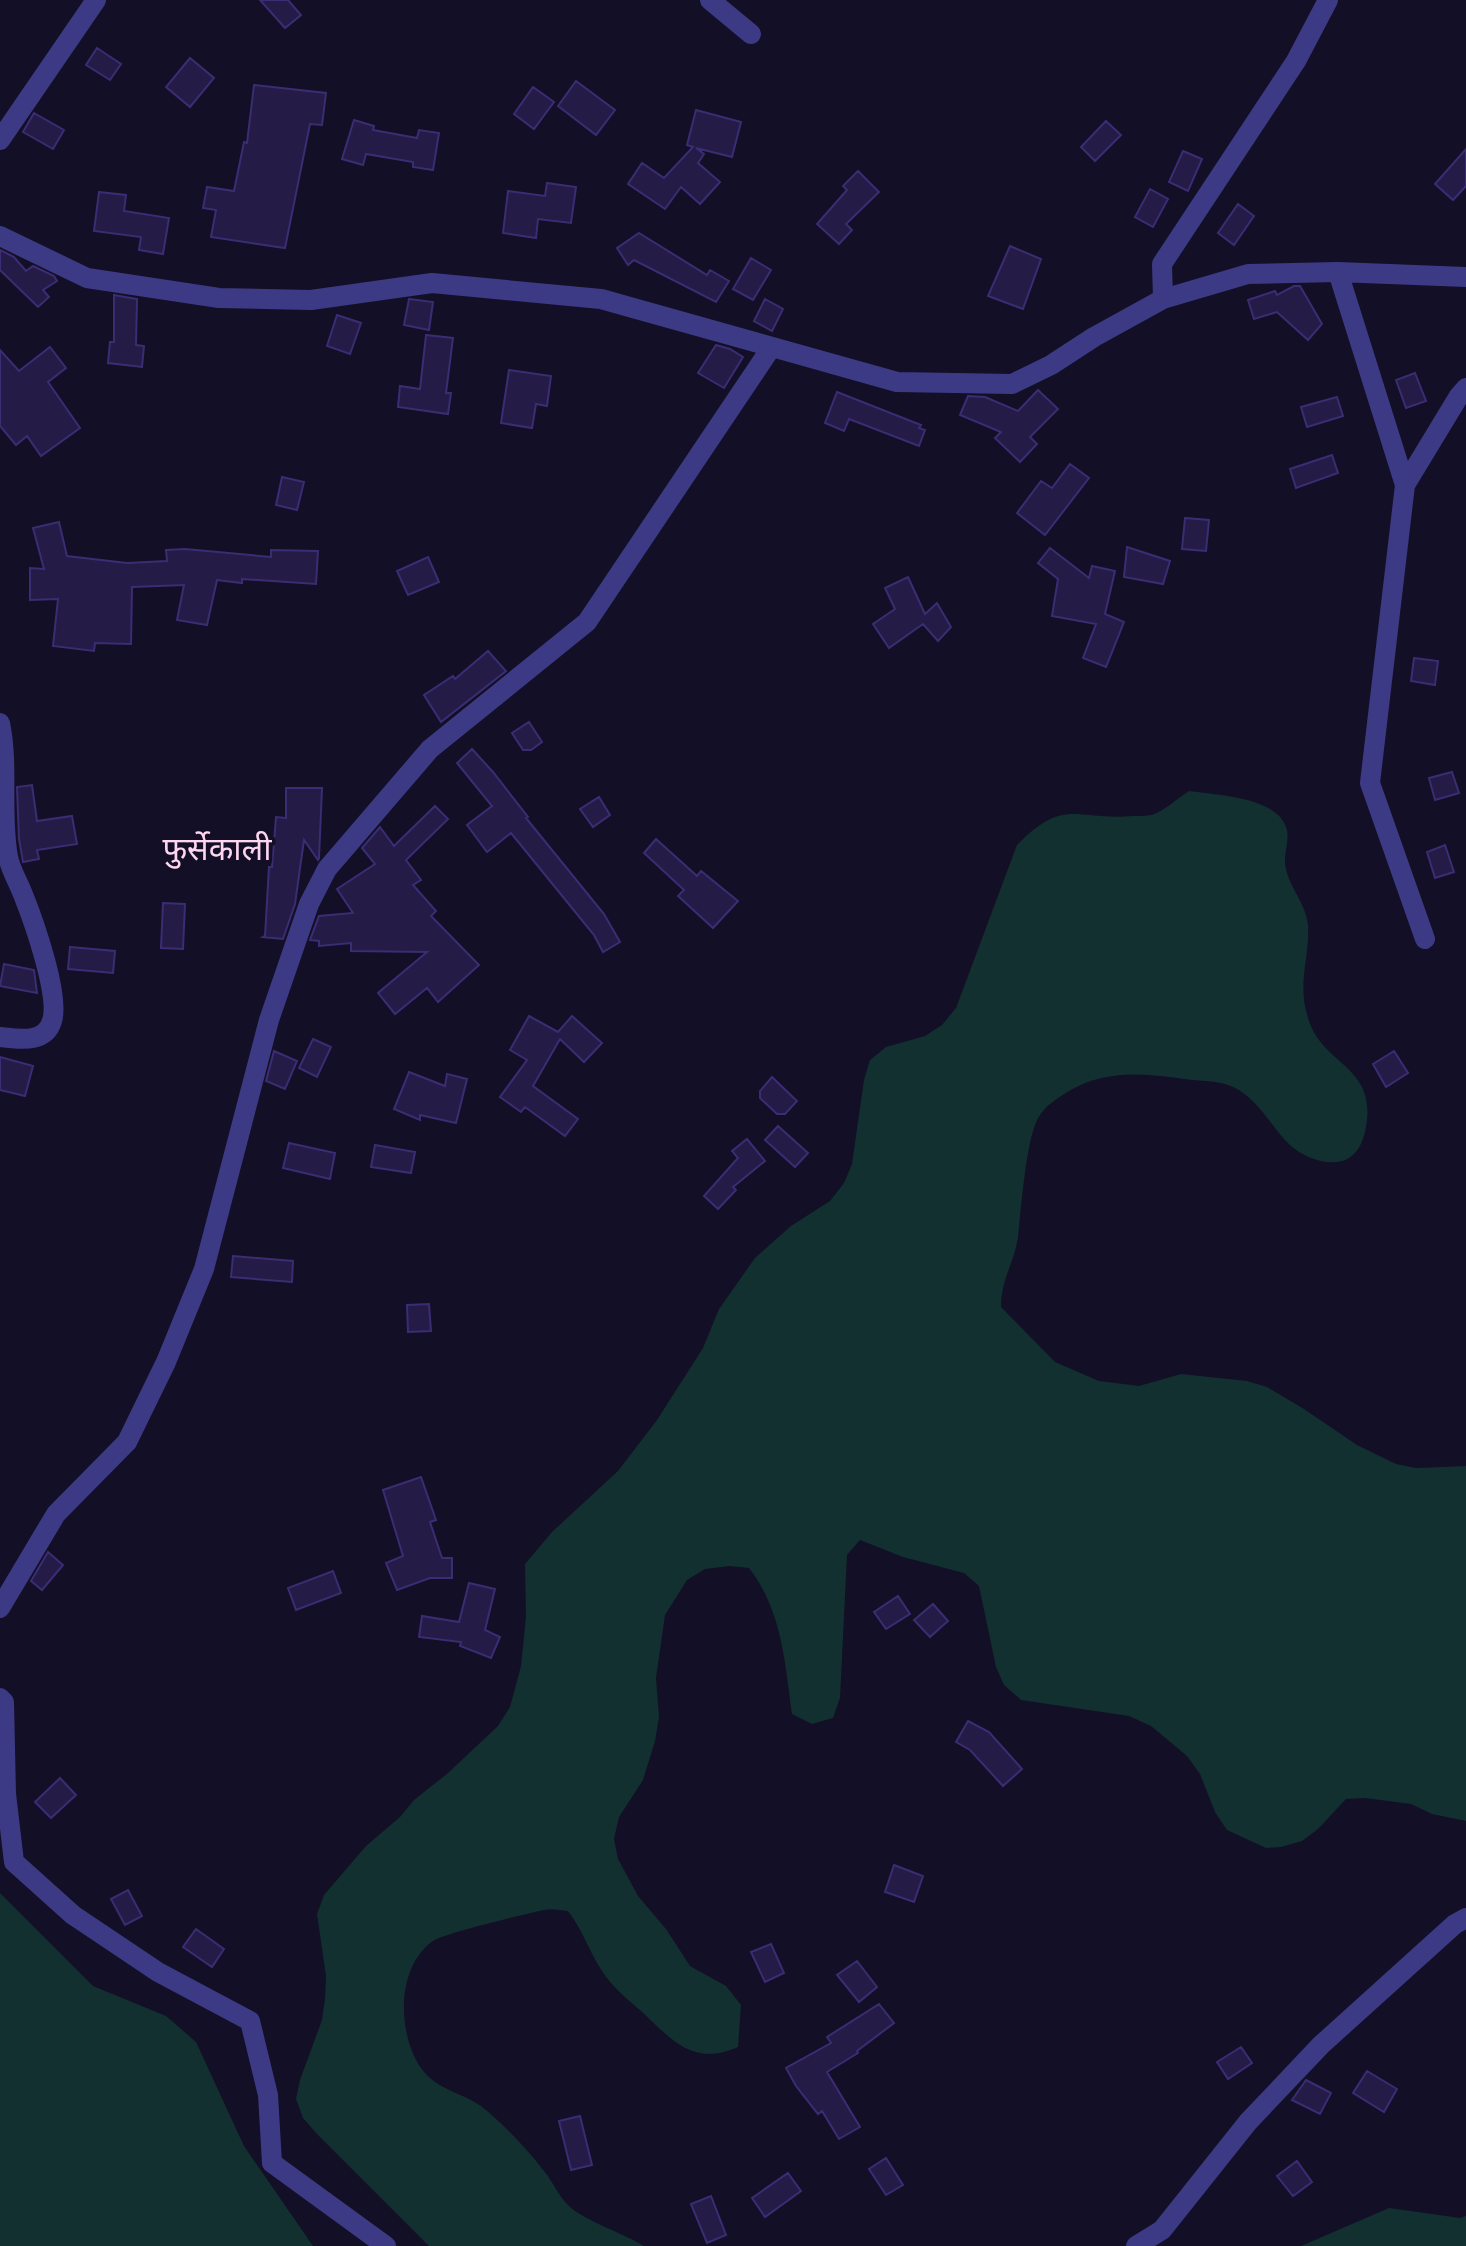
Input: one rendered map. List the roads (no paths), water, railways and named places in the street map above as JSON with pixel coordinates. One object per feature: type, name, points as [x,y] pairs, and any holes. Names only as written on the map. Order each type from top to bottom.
[{"type":"street","points":[[0,140],[96,0]]},
{"type":"street","points":[[710,0],[751,34]]},
{"type":"street","points":[[1163,299],[1162,264],[1296,61],[1328,0]]},
{"type":"street","points":[[0,236],[87,278],[219,298],[311,300],[432,283],[601,299],[897,382],[1012,384],[1051,365],[1163,299],[1248,274],[1338,272],[1466,277]]},
{"type":"street","points":[[1338,272],[1405,485],[1370,783],[1425,939]]},
{"type":"street","points":[[0,1608],[56,1514],[127,1442],[166,1362],[204,1269],[281,984],[309,904],[327,869],[430,749],[587,622],[771,348]]},
{"type":"street","points":[[1405,485],[1466,388]]},
{"type":"street","points":[[0,723],[8,858],[28,910],[54,1004],[52,1022],[43,1035],[26,1040],[0,1037]]},
{"type":"street","points":[[0,1698],[4,1702],[6,1794],[14,1862],[73,1915],[158,1972],[250,2021],[268,2095],[272,2163],[386,2246]]},
{"type":"street","points":[[1136,2246],[1162,2230],[1248,2122],[1321,2045],[1455,1924],[1466,1918]]},
{"type":"district","name":"फुर्सेकाली","points":[[217,848]]}]
